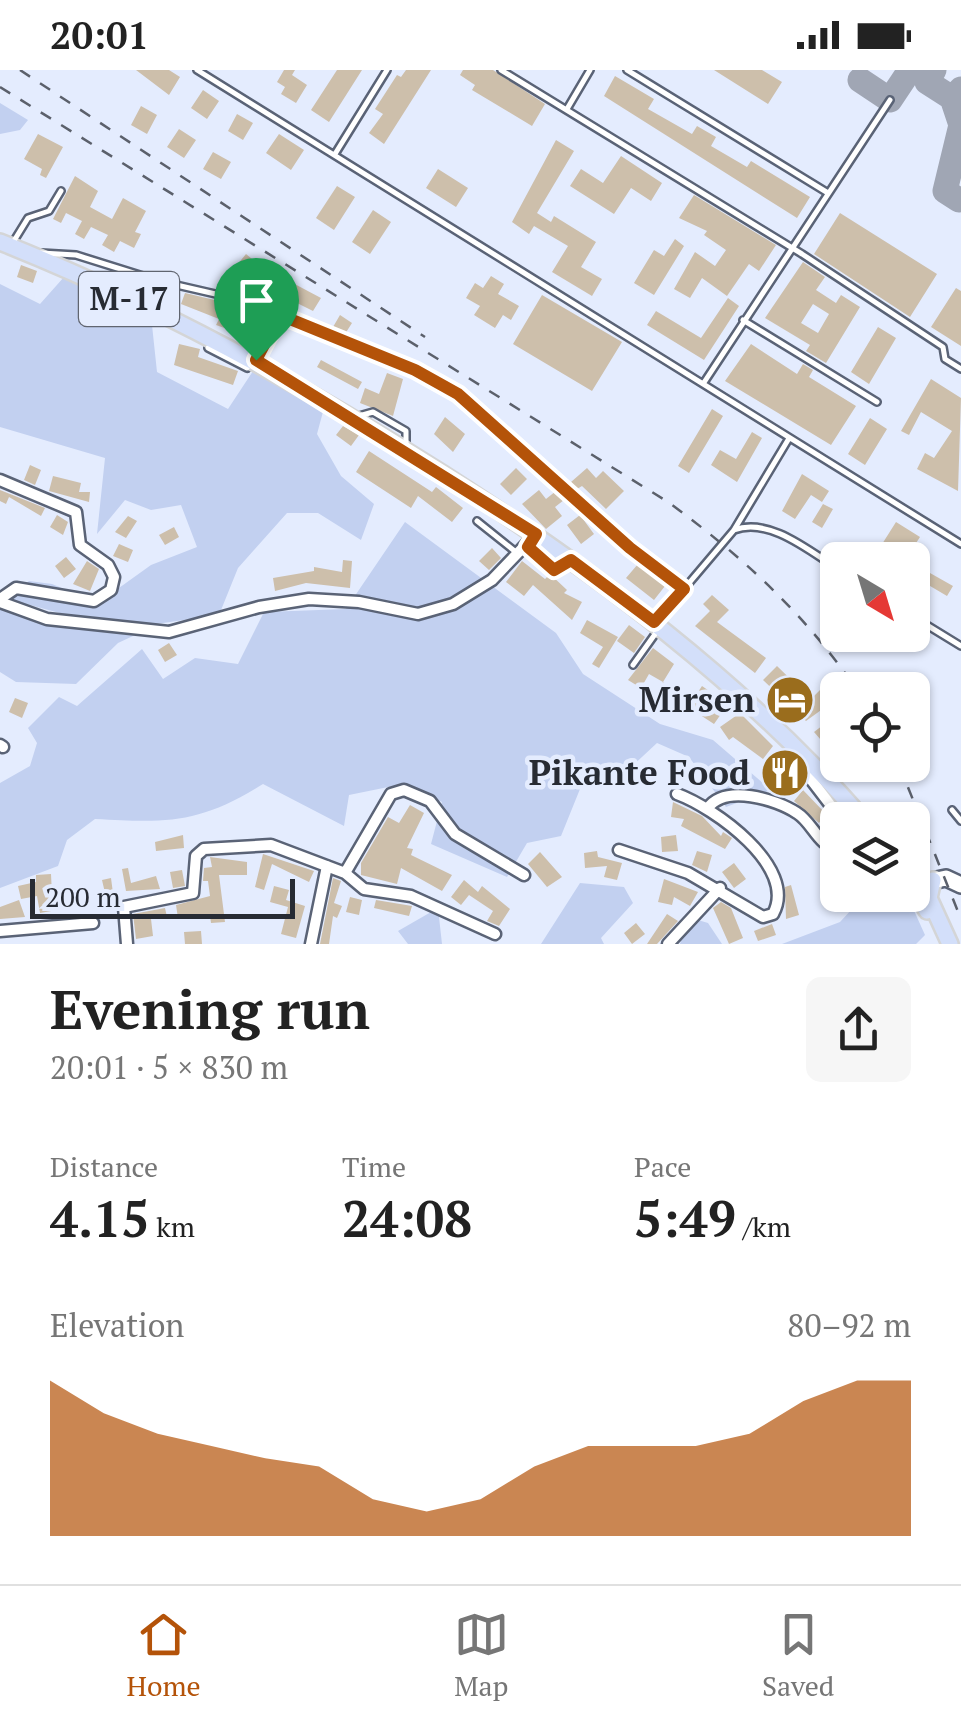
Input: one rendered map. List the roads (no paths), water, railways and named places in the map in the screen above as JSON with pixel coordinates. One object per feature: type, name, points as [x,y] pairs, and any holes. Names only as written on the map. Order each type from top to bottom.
[{"type":"main road","name":"M-17","points":[[12,247],[256,360],[406,450],[528,545],[571,560],[657,625],[799,746],[848,802]]},
{"type":"main road","points":[[933,880],[929,898],[946,944]]},
{"type":"main road","points":[[928,912],[946,944]]},
{"type":"street","points":[[0,480],[76,512],[80,545],[108,565],[114,577],[111,590],[94,601],[16,588],[0,600]]},
{"type":"street","points":[[0,600],[46,619],[169,632],[259,607],[309,599],[359,602],[418,614],[453,604],[492,580],[528,545]]},
{"type":"street","points":[[799,746],[796,760],[828,802]]},
{"type":"street","points":[[345,873],[391,794],[404,790],[430,801],[455,834],[524,875]]},
{"type":"street","points":[[619,850],[720,888],[762,916],[777,910],[768,866],[748,839],[708,808],[677,794]]},
{"type":"street","points":[[708,808],[714,800],[743,795],[789,809],[820,839]]},
{"type":"street","points":[[127,944],[124,907],[193,893],[196,856],[207,848],[271,845],[345,873],[364,889],[411,896],[495,934]]},
{"type":"street","points":[[311,944],[327,866]]},
{"type":"street","points":[[930,881],[946,878],[961,885]]},
{"type":"street","points":[[668,944],[720,888]]},
{"type":"street","points":[[0,931],[93,923]]},
{"type":"lane","points":[[197,70],[961,544]]},
{"type":"lane","points":[[334,154],[387,70]]},
{"type":"lane","points":[[501,70],[943,346],[946,360],[961,369]]},
{"type":"lane","points":[[567,110],[590,70]]},
{"type":"lane","points":[[627,70],[828,192]]},
{"type":"lane","points":[[703,384],[890,100]]},
{"type":"lane","points":[[62,191],[49,211],[28,218],[12,247],[76,254],[158,281],[246,300],[415,370],[458,394],[630,548],[684,589]]},
{"type":"lane","points":[[208,348],[247,368],[256,360],[280,315]]},
{"type":"lane","points":[[743,320],[877,402]]},
{"type":"lane","points":[[633,665],[657,625],[734,530],[788,439]]},
{"type":"lane","points":[[477,521],[528,545]]},
{"type":"lane","points":[[734,530],[746,526],[766,528],[820,559]]},
{"type":"lane","points":[[930,627],[961,646]]},
{"type":"lane","points":[[952,810],[961,821]]},
{"type":"railway","points":[[20,70],[425,337]]},
{"type":"railway","points":[[0,87],[668,502],[771,588],[844,672]]},
{"type":"railway","points":[[906,782],[961,919]]},
{"type":"place","name":"Mirsen","points":[[790,700]]},
{"type":"place","name":"Pikante Food","points":[[785,773]]}]
